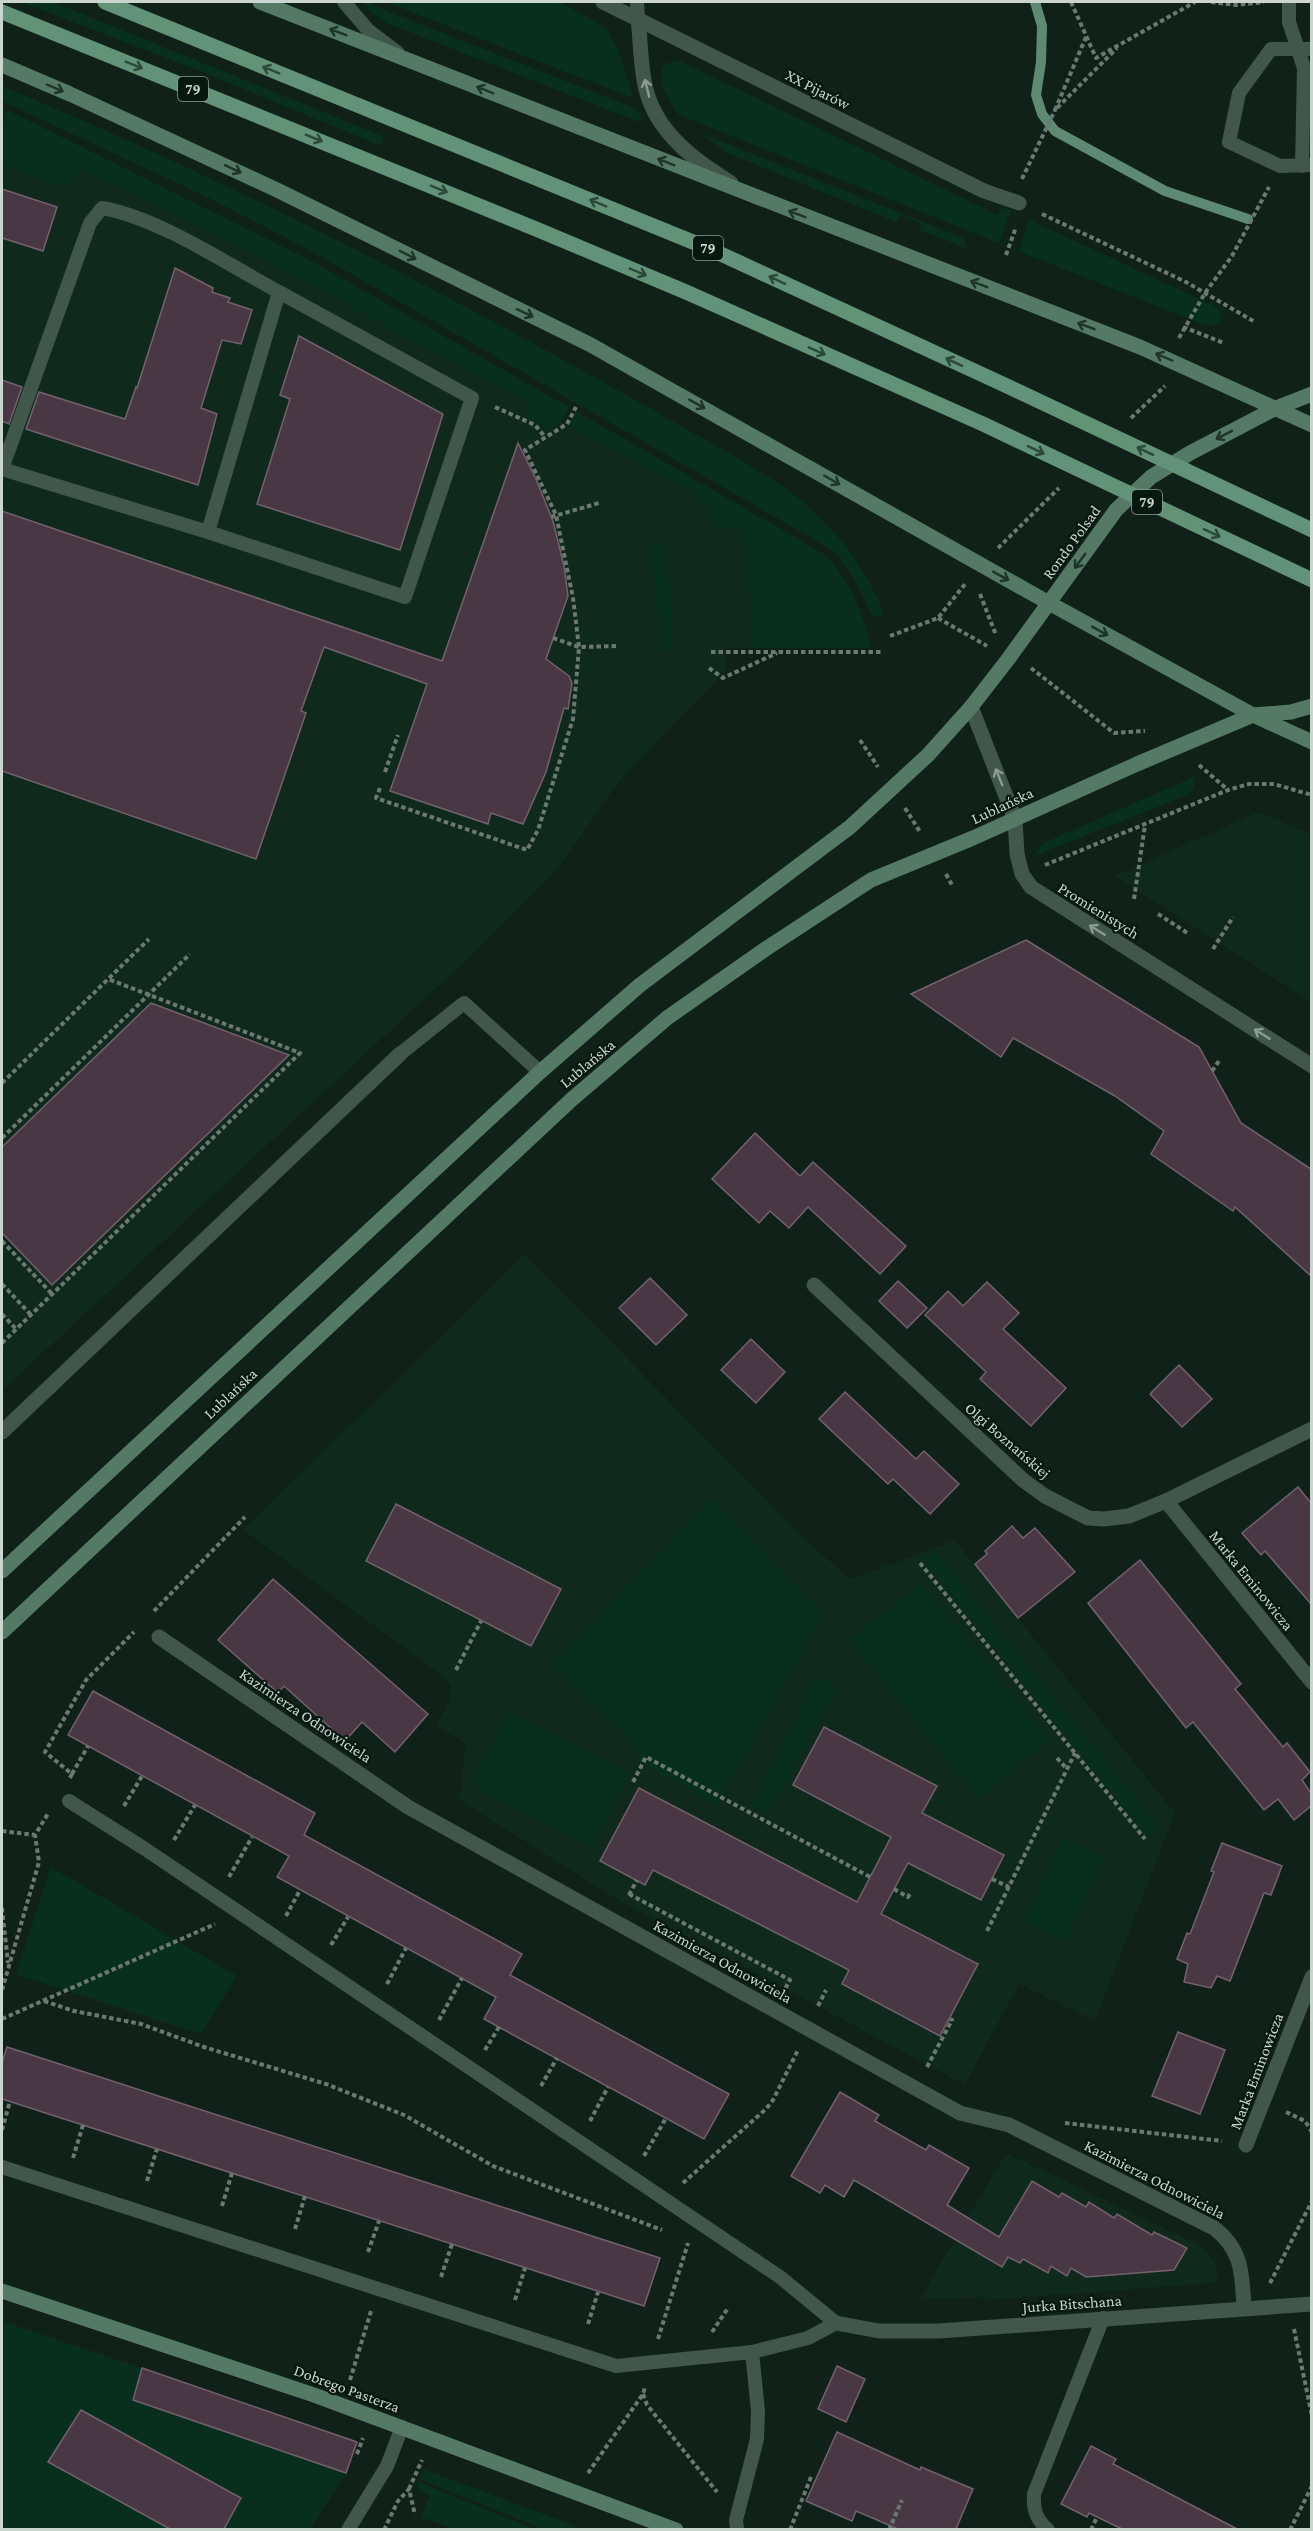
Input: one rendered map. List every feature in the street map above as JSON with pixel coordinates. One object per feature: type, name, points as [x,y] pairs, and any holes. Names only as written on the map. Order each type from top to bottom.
[{"type":"main road","name":"79","points":[[105,2],[710,249],[1311,530]]},
{"type":"main road","name":"79","points":[[2,12],[686,292],[983,424],[1311,580]]},
{"type":"street","points":[[260,2],[1150,351],[1311,425]]},
{"type":"street","name":"XX Pijarów","points":[[603,2],[1019,210]]},
{"type":"street","points":[[639,19],[647,94],[660,120],[674,140],[693,156],[760,199]]},
{"type":"street","points":[[2,65],[267,185],[589,344],[1049,603]]},
{"type":"street","name":"Rondo Polsad","points":[[1253,715],[1049,603],[1116,510],[1151,477],[1190,453],[1276,408],[1311,394]]},
{"type":"street","name":"Lublańska","points":[[2,1571],[540,1072],[640,985],[850,827],[927,755],[971,707],[1049,603]]},
{"type":"street","points":[[1253,715],[1291,712],[1311,706]]},
{"type":"street","name":"Promienistych","points":[[971,707],[1016,819],[1017,854],[1022,874],[1031,887],[1311,1065]]},
{"type":"street","points":[[1253,715],[1311,742]]},
{"type":"street","name":"Lublańska","points":[[2,1632],[571,1100],[667,1018],[767,948],[871,880],[1253,715]]},
{"type":"street","points":[[2,1432],[400,1054]]},
{"type":"street","name":"Olgi Boznańskiej","points":[[814,1285],[982,1443],[1045,1496],[1088,1518],[1130,1516],[1166,1501],[1311,1429]]},
{"type":"street","name":"Marka Eminowicza","points":[[1166,1501],[1311,1682]]},
{"type":"street","name":"Kazimierza Odnowiciela","points":[[159,1637],[408,1807],[960,2113],[1009,2125],[1214,2228],[1228,2238],[1237,2255],[1241,2271],[1244,2308]]},
{"type":"street","name":"Marka Eminowicza","points":[[1246,2145],[1311,1977]]},
{"type":"street","name":"Dobrego Pasterza","points":[[2,2291],[314,2395],[676,2529]]},
{"type":"street","name":"Jurka Bitschana","points":[[836,2324],[879,2331],[939,2331],[1311,2304]]},
{"type":"lane","points":[[344,2],[368,30],[412,61]]},
{"type":"lane","points":[[636,2],[639,19]]},
{"type":"lane","points":[[1289,2],[1289,22],[1305,49],[1307,165],[1280,166],[1229,142],[1239,93],[1271,49],[1305,49]]},
{"type":"lane","points":[[102,208],[128,213],[160,228],[472,398],[405,597],[208,532],[2,469],[90,223],[102,208]]},
{"type":"lane","points":[[208,532],[279,292]]},
{"type":"lane","points":[[400,1054],[464,1002],[540,1072]]},
{"type":"lane","points":[[2,2167],[616,2366],[753,2352],[808,2338],[836,2324],[780,2277],[145,1849],[69,1801]]},
{"type":"lane","points":[[1048,2529],[1038,2521],[1033,2507],[1034,2494],[1103,2318]]},
{"type":"lane","points":[[737,2525],[757,2439],[758,2411],[753,2352]]},
{"type":"lane","points":[[348,2529],[387,2466],[402,2427]]},
{"type":"path","points":[[1071,2],[1096,58],[1195,2]]},
{"type":"path","points":[[1211,2],[1236,5],[1266,2]]},
{"type":"path","points":[[1006,255],[1019,210],[1018,187],[1055,110],[1086,36]]},
{"type":"path","points":[[1055,110],[1120,45]]},
{"type":"path","points":[[1179,335],[1205,293],[1232,256],[1280,166]]},
{"type":"path","points":[[1019,210],[1205,293],[1255,322]]},
{"type":"path","points":[[1183,327],[1224,343]]},
{"type":"path","points":[[472,398],[535,425],[545,437]]},
{"type":"path","points":[[380,788],[376,798],[527,850],[538,830],[573,718],[579,647],[573,598],[554,516],[525,450],[567,424],[576,407]]},
{"type":"path","points":[[554,516],[599,503]]},
{"type":"path","points":[[890,636],[938,618],[962,587]]},
{"type":"path","points":[[977,587],[998,641]]},
{"type":"path","points":[[938,618],[992,649]]},
{"type":"path","points":[[554,638],[579,647],[619,646]]},
{"type":"path","points":[[711,652],[882,652]]},
{"type":"path","points":[[709,668],[723,678],[780,652]]},
{"type":"path","points":[[1025,662],[1114,733],[1174,730],[1207,770],[1228,790]]},
{"type":"path","points":[[386,772],[398,735]]},
{"type":"path","points":[[1036,869],[1228,790],[1249,784],[1274,784],[1311,795]]},
{"type":"path","points":[[1134,899],[1145,825]]},
{"type":"path","points":[[1158,914],[1189,934]]},
{"type":"path","points":[[1213,949],[1233,917]]},
{"type":"path","points":[[2,1083],[149,939]]},
{"type":"path","points":[[2,1138],[190,954]]},
{"type":"path","points":[[2,1343],[300,1053],[108,979]]},
{"type":"path","points":[[1212,1071],[1219,1061]]},
{"type":"path","points":[[2,1241],[52,1294]]},
{"type":"path","points":[[2,1284],[31,1315]]},
{"type":"path","points":[[2,1314],[16,1329]]},
{"type":"path","points":[[150,1615],[245,1517]]},
{"type":"path","points":[[920,1563],[1145,1839]]},
{"type":"path","points":[[456,1670],[481,1621]]},
{"type":"path","points":[[45,1752],[86,1680],[142,1623]]},
{"type":"path","points":[[72,1774],[88,1746]]},
{"type":"path","points":[[987,1931],[1075,1753]]},
{"type":"path","points":[[633,1782],[646,1757],[870,1877]]},
{"type":"path","points":[[1058,1758],[1067,1769]]},
{"type":"path","points":[[123,1809],[142,1776]]},
{"type":"path","points":[[173,1842],[195,1804]]},
{"type":"path","points":[[2,1831],[35,1835]]},
{"type":"path","points":[[228,1880],[252,1837]]},
{"type":"path","points":[[992,1879],[1009,1887]]},
{"type":"path","points":[[2,1990],[32,1884]]},
{"type":"path","points":[[894,1889],[908,1897],[911,1892]]},
{"type":"path","points":[[284,1918],[300,1890]]},
{"type":"path","points":[[2,1908],[8,1966]]},
{"type":"path","points":[[2,2019],[238,1913]]},
{"type":"path","points":[[329,1948],[348,1917]]},
{"type":"path","points":[[386,1987],[406,1948]]},
{"type":"path","points":[[438,2022],[462,1978]]},
{"type":"path","points":[[814,2012],[826,1990]]},
{"type":"path","points":[[44,2001],[74,2011],[141,2024],[204,2047],[326,2084],[404,2115],[494,2166],[668,2232]]},
{"type":"path","points":[[924,2073],[952,2020],[950,2019]]},
{"type":"path","points":[[682,2185],[773,2100],[804,2037],[799,2023]]},
{"type":"path","points":[[484,2053],[499,2028]]},
{"type":"path","points":[[540,2089],[558,2058]]},
{"type":"path","points":[[589,2123],[608,2087]]},
{"type":"path","points":[[2,2130],[10,2101]]},
{"type":"path","points":[[1264,2101],[1305,2121],[1311,2132]]},
{"type":"path","points":[[642,2158],[666,2118]]},
{"type":"path","points":[[1056,2122],[1246,2145]]},
{"type":"path","points":[[73,2158],[83,2125]]},
{"type":"path","points":[[147,2181],[157,2149]]},
{"type":"path","points":[[222,2206],[232,2173]]},
{"type":"path","points":[[295,2229],[305,2196]]},
{"type":"path","points":[[1268,2286],[1311,2201]]},
{"type":"path","points":[[368,2253],[378,2221]]},
{"type":"path","points":[[588,2473],[643,2394],[690,2236]]},
{"type":"path","points":[[678,2237],[689,2242]]},
{"type":"path","points":[[441,2277],[452,2244]]},
{"type":"path","points":[[515,2300],[525,2268]]},
{"type":"path","points":[[588,2324],[598,2292]]},
{"type":"path","points":[[709,2336],[728,2308]]},
{"type":"path","points":[[350,2379],[368,2324]]},
{"type":"path","points":[[1294,2325],[1311,2416]]},
{"type":"path","points":[[643,2394],[647,2405],[723,2499],[737,2525]]},
{"type":"path","points":[[357,2454],[358,2448]]},
{"type":"path","points":[[384,2529],[398,2501],[409,2489],[424,2457]]},
{"type":"path","points":[[790,2529],[812,2476]]},
{"type":"path","points":[[1290,2529],[1311,2486]]},
{"type":"path","points":[[409,2489],[415,2515]]},
{"type":"path","points":[[889,2529],[902,2500]]},
{"type":"path","points":[[1091,2529],[1097,2517]]},
{"type":"shaded area","points":[[21,2],[53,2],[385,137],[381,146],[197,70]]},
{"type":"shaded area","points":[[362,2],[369,2],[389,12],[637,109],[643,121],[639,122],[389,24],[375,15]]},
{"type":"shaded area","points":[[386,2],[559,2],[607,28],[619,51],[633,98]]},
{"type":"shaded area","points":[[678,60],[998,215],[1001,207],[1011,211],[999,243],[679,115],[664,90],[661,77],[665,64]]},
{"type":"shaded area","points":[[2,86],[146,149],[358,251],[584,371],[749,465],[793,494],[835,533],[868,579],[884,614],[877,617],[872,615],[847,567],[824,545],[313,252],[211,199],[2,101]]},
{"type":"shaded area","points":[[7,110],[308,259],[569,407],[561,422],[548,429],[526,416],[530,404],[201,226],[82,170],[66,187],[2,165],[2,126]]},
{"type":"shaded area","points":[[700,133],[963,238],[966,248],[919,230],[921,224],[900,215],[896,222],[727,153]]},
{"type":"shaded area","points":[[2,165],[66,187],[82,169],[201,226],[690,491],[707,506],[740,526],[751,607],[751,648],[726,648],[725,673],[621,779],[561,864],[471,956],[2,1391]]},
{"type":"shaded area","points":[[1030,220],[1217,307],[1221,321],[1214,326],[1199,323],[1018,251]]},
{"type":"shaded area","points":[[576,411],[824,554],[841,575],[854,598],[871,648],[751,648],[749,587],[740,526],[714,531],[707,506],[690,491],[569,426]]},
{"type":"shaded area","points":[[663,542],[669,582],[674,649],[659,650],[659,617],[649,545]]},
{"type":"shaded area","points":[[1194,777],[1194,787],[1190,794],[1034,856],[1043,843]]},
{"type":"shaded area","points":[[1258,812],[1311,834],[1311,1002],[1115,876]]},
{"type":"shaded area","points":[[525,1254],[806,1541],[851,1579],[955,1540],[1175,1813],[1095,2021],[1019,1984],[965,2085],[613,1897],[459,1800],[466,1743],[436,1727],[450,1697],[451,1687],[444,1677],[243,1530]]},
{"type":"shaded area","points":[[711,1499],[824,1613],[718,1805],[637,1761],[640,1755],[630,1740],[552,1664]]},
{"type":"shaded area","points":[[935,1551],[1159,1826],[1147,1836],[923,1560]]},
{"type":"shaded area","points":[[921,1583],[1050,1740],[978,1799],[849,1640]]},
{"type":"shaded area","points":[[815,1676],[837,1687],[768,1814],[751,1804],[799,1715],[796,1712]]},
{"type":"shaded area","points":[[508,1712],[629,1774],[592,1847],[471,1784]]},
{"type":"shaded area","points":[[1063,1839],[1105,1858],[1065,1942],[1023,1922]]},
{"type":"shaded area","points":[[51,1867],[237,1976],[200,2034],[16,1974]]},
{"type":"shaded area","points":[[1008,2154],[1202,2246],[1215,2263],[1218,2278],[1215,2283],[985,2300],[985,2297],[921,2299],[1003,2158],[1005,2159]]},
{"type":"shaded area","points":[[2,2321],[142,2368],[133,2400],[346,2473],[310,2529],[224,2529],[241,2498],[81,2410],[48,2463],[170,2529],[2,2529]]},
{"type":"shaded area","points":[[423,2469],[584,2529],[543,2529],[419,2479]]},
{"type":"shaded area","points":[[418,2482],[535,2529],[453,2529],[421,2517],[430,2495],[418,2491]]},
{"type":"building","points":[[2,189],[57,207],[43,251],[2,238]]},
{"type":"building","points":[[175,268],[213,288],[212,292],[230,298],[228,302],[252,310],[241,344],[222,340],[201,408],[217,414],[198,485],[26,429],[39,392],[125,419]]},
{"type":"building","points":[[299,336],[443,414],[400,550],[257,504],[290,399],[280,395]]},
{"type":"building","points":[[2,380],[22,387],[9,424],[2,421]]},
{"type":"building","points":[[518,443],[553,521],[564,566],[568,596],[546,659],[569,676],[572,683],[568,709],[564,708],[546,772],[523,824],[491,813],[488,824],[390,791],[427,684],[324,647],[301,711],[306,713],[256,859],[2,771],[2,511],[442,661]]},
{"type":"building","points":[[1026,940],[1199,1047],[1241,1123],[1311,1169],[1311,1276],[1235,1207],[1233,1211],[1151,1154],[1164,1131],[1115,1096],[1013,1038],[1001,1057],[911,994]]},
{"type":"building","points":[[151,1003],[289,1055],[52,1285],[2,1233],[2,1147]]},
{"type":"building","points":[[755,1133],[800,1176],[813,1162],[906,1246],[880,1274],[808,1207],[789,1228],[770,1211],[759,1223],[712,1179]]},
{"type":"building","points":[[650,1278],[687,1315],[656,1345],[619,1308]]},
{"type":"building","points":[[898,1281],[927,1308],[907,1328],[879,1301]]},
{"type":"building","points":[[987,1282],[1019,1313],[1003,1329],[1066,1388],[1031,1426],[980,1379],[986,1372],[925,1315],[948,1291],[963,1306]]},
{"type":"building","points":[[751,1339],[785,1372],[756,1403],[721,1370]]},
{"type":"building","points":[[1179,1365],[1212,1399],[1182,1427],[1150,1394]]},
{"type":"building","points":[[845,1392],[916,1459],[924,1451],[959,1484],[930,1514],[893,1479],[888,1484],[819,1419]]},
{"type":"building","points":[[1298,1487],[1311,1503],[1311,1604],[1265,1551],[1261,1555],[1242,1533]]},
{"type":"building","points":[[396,1504],[561,1589],[531,1646],[366,1561]]},
{"type":"building","points":[[1012,1526],[1023,1538],[1035,1528],[1075,1572],[1018,1618],[975,1564],[987,1554],[985,1551]]},
{"type":"building","points":[[1140,1560],[1241,1684],[1235,1689],[1283,1747],[1287,1743],[1310,1772],[1302,1780],[1311,1793],[1311,1806],[1294,1820],[1278,1799],[1264,1810],[1193,1722],[1186,1728],[1088,1603]]},
{"type":"building","points":[[273,1579],[428,1714],[395,1752],[362,1722],[345,1741],[284,1686],[278,1693],[218,1640]]},
{"type":"building","points":[[93,1691],[315,1813],[304,1835],[522,1954],[510,1975],[729,2094],[704,2139],[484,2019],[496,1997],[277,1877],[289,1856],[68,1735]]},
{"type":"building","points":[[824,1727],[937,1786],[922,1813],[1004,1855],[981,1900],[908,1863],[881,1914],[978,1964],[940,2036],[842,1984],[849,1970],[653,1870],[645,1885],[600,1861],[639,1788],[857,1902],[891,1837],[793,1785]]},
{"type":"building","points":[[1222,1843],[1282,1866],[1271,1895],[1264,1893],[1230,1981],[1217,1976],[1211,1988],[1184,1982],[1188,1964],[1177,1959],[1187,1933],[1190,1934],[1214,1872],[1211,1871]]},
{"type":"building","points":[[1178,2032],[1225,2050],[1200,2114],[1152,2096]]},
{"type":"building","points":[[7,2047],[660,2258],[644,2306],[2,2099],[2,2063]]},
{"type":"building","points":[[840,2092],[879,2115],[875,2121],[926,2150],[929,2145],[969,2168],[947,2205],[999,2237],[1032,2181],[1059,2197],[1062,2193],[1086,2207],[1089,2202],[1114,2218],[1117,2214],[1152,2235],[1154,2232],[1187,2248],[1174,2270],[1086,2277],[1071,2268],[1067,2276],[1051,2266],[1048,2273],[1023,2259],[1020,2263],[1008,2257],[1002,2267],[854,2180],[844,2197],[825,2185],[820,2193],[791,2176]]},
{"type":"building","points":[[837,2366],[865,2379],[846,2422],[818,2409]]},
{"type":"building","points":[[142,2368],[357,2442],[346,2473],[133,2400]]},
{"type":"building","points":[[81,2410],[241,2498],[224,2529],[170,2529],[48,2462]]},
{"type":"building","points":[[837,2432],[920,2470],[921,2467],[973,2489],[956,2529],[898,2529],[856,2511],[852,2521],[806,2501]]},
{"type":"building","points":[[1091,2446],[1116,2459],[1113,2464],[1237,2529],[1122,2529],[1089,2513],[1087,2517],[1061,2504]]},
{"type":"waterway","points":[[1035,2],[1042,26],[1041,62],[1036,95],[1042,114],[1055,131],[1165,191],[1248,219]]}]
